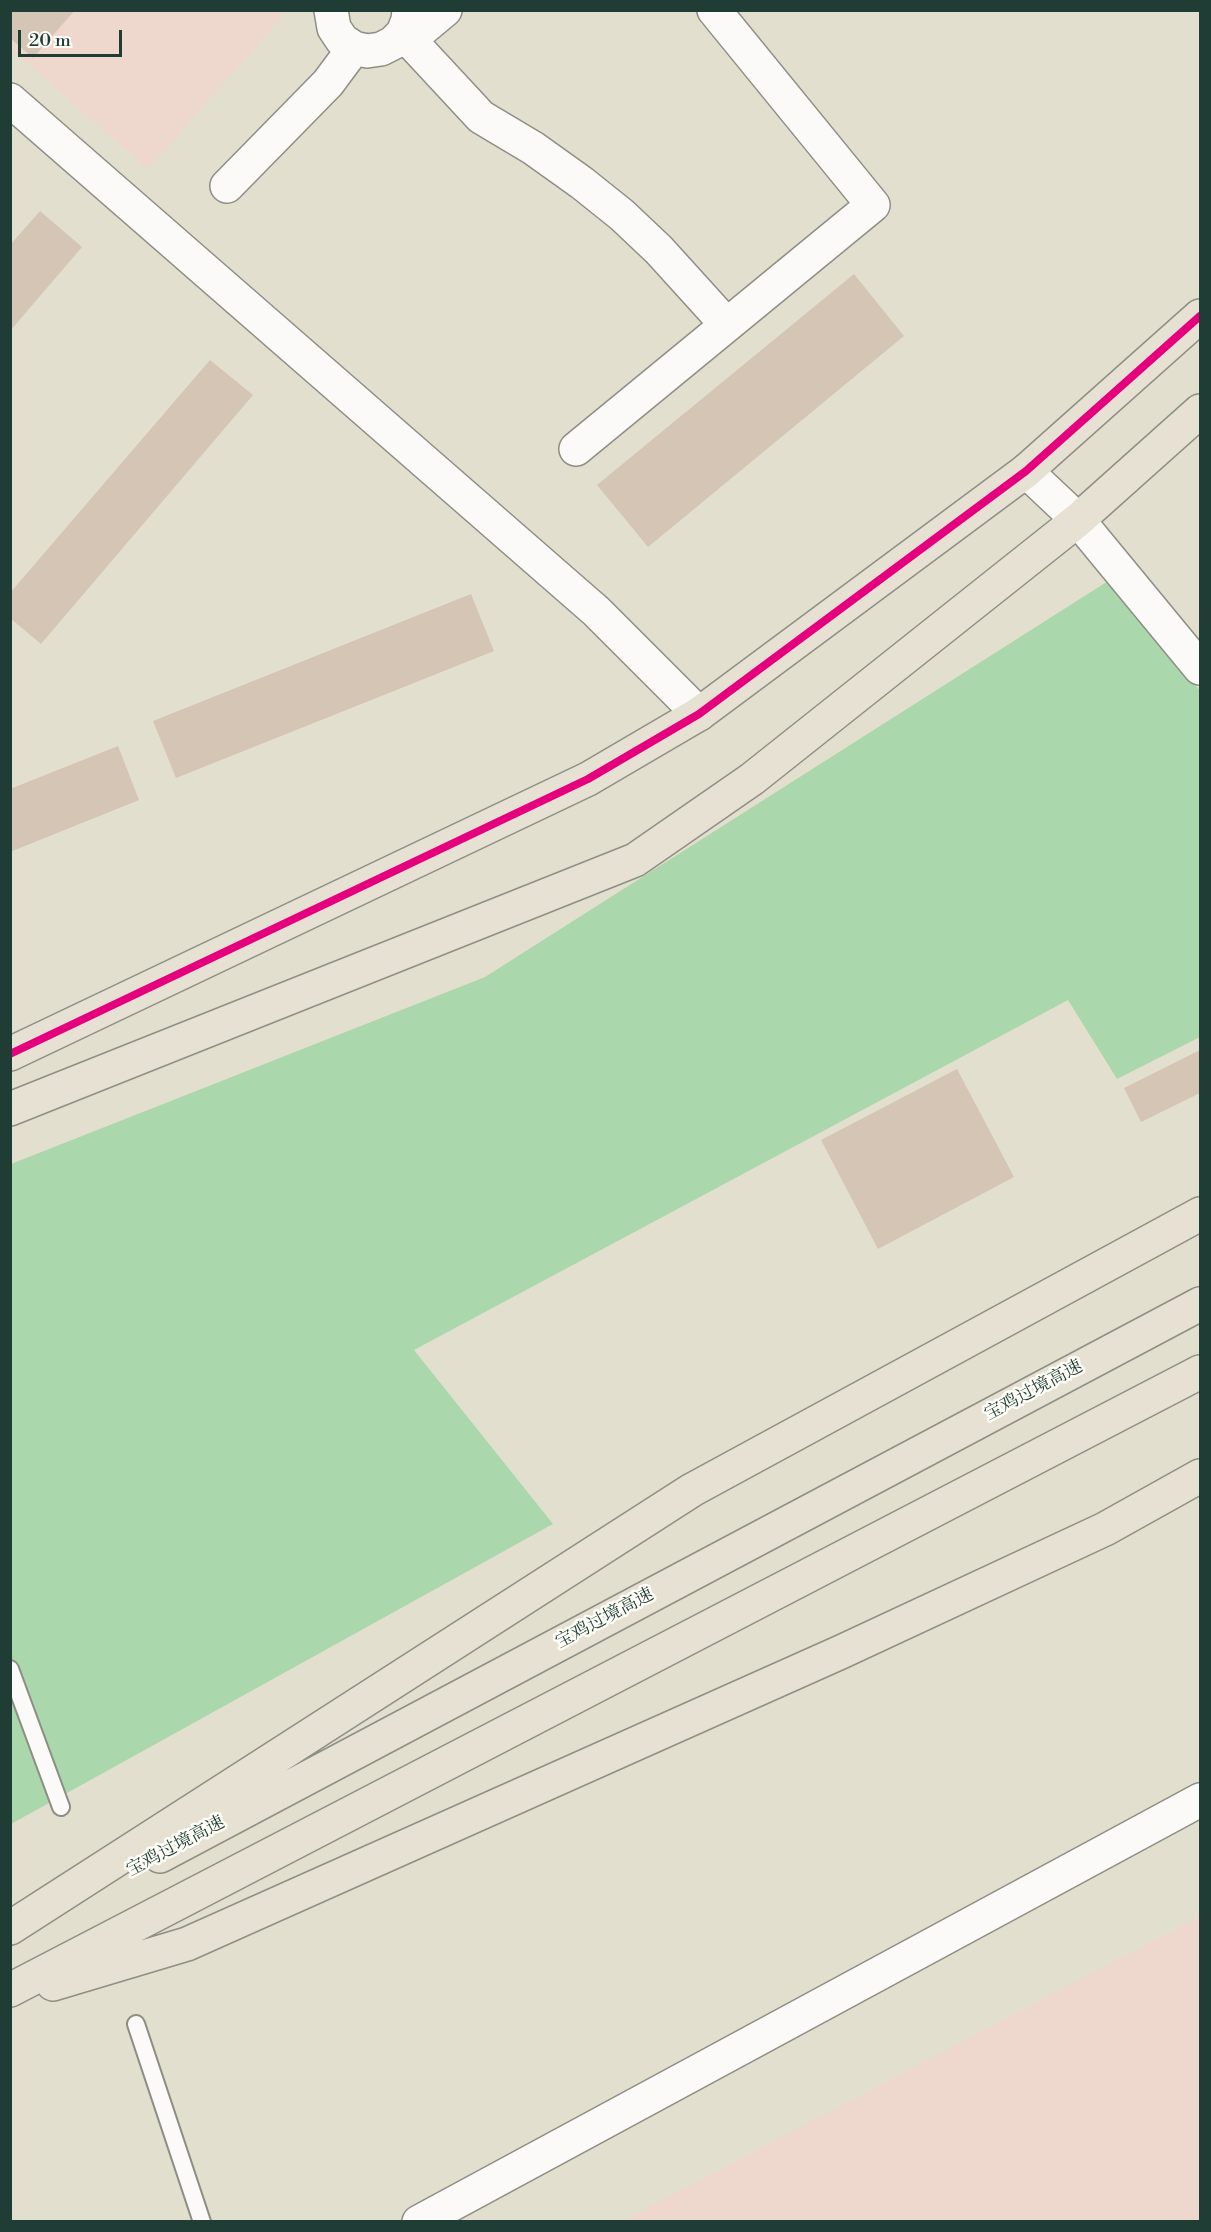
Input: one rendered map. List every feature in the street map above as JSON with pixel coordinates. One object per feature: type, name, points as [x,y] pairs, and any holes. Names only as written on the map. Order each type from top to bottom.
[{"type":"main road","points":[[10,1054],[588,778],[699,714],[1026,471],[1200,316]]},
{"type":"main road","points":[[10,1109],[635,860],[752,778],[1078,520],[1200,411]]},
{"type":"main road","points":[[10,1928],[692,1491],[1200,1214]]},
{"type":"main road","name":"宝鸡过境高速","points":[[10,1935],[1200,1304]]},
{"type":"main road","points":[[10,1990],[1200,1372]]},
{"type":"main road","points":[[10,1996],[187,1944],[862,1642],[1105,1529],[1200,1476]]},
{"type":"street","points":[[331,10],[334,28],[342,40],[354,48],[367,51],[381,50],[393,43],[407,28],[446,10]]},
{"type":"street","points":[[576,448],[873,205],[714,10]]},
{"type":"street","points":[[407,28],[481,117],[541,154],[622,215],[659,250],[727,325]]},
{"type":"street","points":[[227,186],[328,83],[354,48]]},
{"type":"street","points":[[10,100],[597,611],[699,714]]},
{"type":"street","points":[[1026,471],[1078,520],[1200,668]]},
{"type":"street","points":[[419,2222],[1200,1800]]},
{"type":"lane","points":[[10,1669],[61,1807]]},
{"type":"lane","points":[[136,2024],[202,2222]]},
{"type":"shaded area","points":[[11,11],[287,11],[148,169],[11,49]]},
{"type":"shaded area","points":[[1200,1916],[1200,2221],[623,2221]]},
{"type":"green space","points":[[1116,576],[1200,691],[1200,1037],[1117,1079],[1068,1000],[414,1350],[553,1524],[11,1824],[11,1164],[485,977]]},
{"type":"building","points":[[10,10],[75,10],[33,58],[10,38]]},
{"type":"building","points":[[40,211],[82,247],[10,331],[10,245]]},
{"type":"building","points":[[854,274],[904,336],[648,547],[597,485]]},
{"type":"building","points":[[210,360],[253,395],[41,644],[10,618],[10,593]]},
{"type":"building","points":[[471,594],[494,651],[176,778],[153,721]]},
{"type":"building","points":[[118,746],[139,800],[10,852],[10,789]]},
{"type":"building","points":[[1200,1050],[1200,1093],[1141,1122],[1124,1088]]},
{"type":"building","points":[[957,1069],[1014,1177],[878,1249],[821,1140]]},
{"type":"transit line","points":[[10,1054],[588,779],[699,714],[1026,471],[1200,316]]}]
